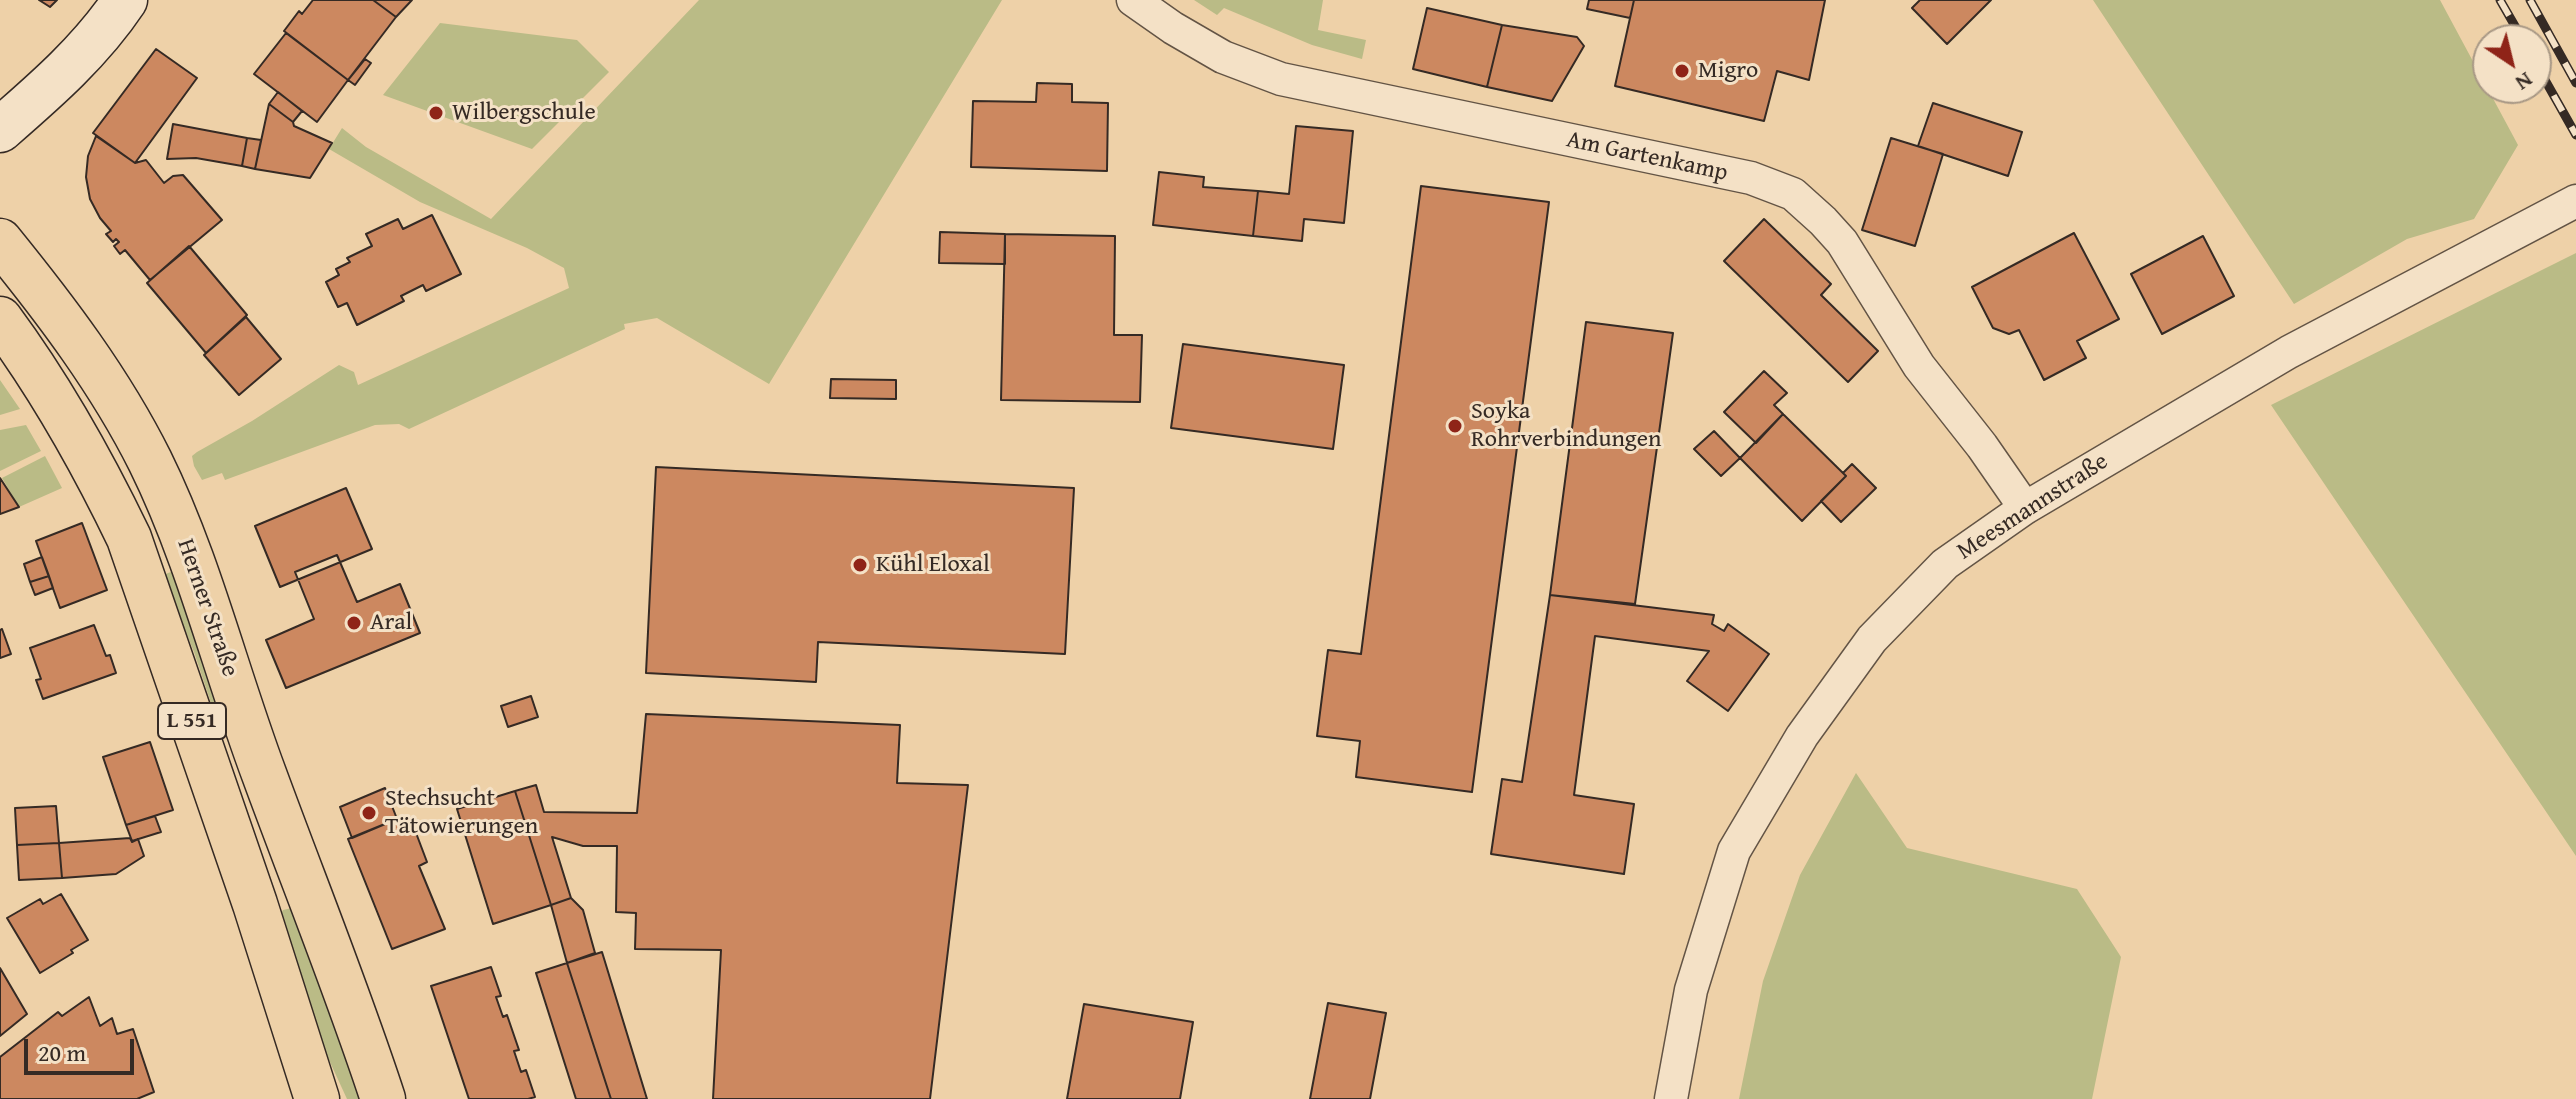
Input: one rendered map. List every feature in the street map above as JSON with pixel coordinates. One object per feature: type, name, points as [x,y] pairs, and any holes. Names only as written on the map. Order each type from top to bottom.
[{"type":"main road","name":"Herner Straße","points":[[0,241],[102,375],[150,460],[178,523],[263,773],[339,970],[383,1099]]},
{"type":"main road","name":"L 551","points":[[0,319],[53,395],[105,487],[129,538],[255,904],[317,1099]]},
{"type":"street","points":[[0,130],[75,62],[105,30],[125,0]]},
{"type":"street","name":"Am Gartenkamp","points":[[1133,0],[1223,57],[1281,79],[1751,178],[1793,194],[1842,242],[1919,366],[1982,446],[2025,508]]},
{"type":"street","name":"Meesmannstraße","points":[[1671,1099],[1691,990],[1734,851],[1802,736],[1872,639],[1945,564],[2025,508],[2289,352],[2576,201]]},
{"type":"green space","points":[[699,0],[1002,0],[769,384],[657,318],[624,324],[625,329],[409,429],[399,424],[375,425],[225,480],[222,473],[202,480],[192,456],[339,365],[354,372],[358,385],[569,288],[564,268],[527,248],[420,202],[329,149],[342,128],[366,147],[491,219]]},
{"type":"green space","points":[[1194,0],[1323,0],[1318,30],[1366,40],[1362,59],[1312,45],[1224,8],[1217,15]]},
{"type":"green space","points":[[2093,0],[2440,0],[2472,59],[2472,104],[2496,104],[2518,145],[2474,219],[2407,239],[2294,304]]},
{"type":"green space","points":[[440,23],[577,40],[609,72],[532,149],[383,95]]},
{"type":"green space","points":[[2576,253],[2576,856],[2271,405]]},
{"type":"green space","points":[[0,380],[20,409],[0,415]]},
{"type":"green space","points":[[26,425],[41,451],[0,471],[0,430]]},
{"type":"green space","points":[[45,456],[62,488],[19,507],[2,478]]},
{"type":"green space","points":[[176,570],[225,732],[220,730],[194,652],[163,575]]},
{"type":"green space","points":[[1856,773],[1907,848],[2077,889],[2121,957],[2092,1099],[1739,1099],[1763,981],[1800,875]]},
{"type":"green space","points":[[292,908],[363,1099],[347,1099],[318,1036],[280,915],[283,910]]},
{"type":"building","points":[[39,0],[57,0],[50,7]]},
{"type":"building","points":[[313,0],[373,0],[396,17],[348,80],[284,31],[299,11],[302,14]]},
{"type":"building","points":[[373,0],[412,0],[396,17]]},
{"type":"building","points":[[1589,0],[1634,0],[1630,18],[1587,9]]},
{"type":"building","points":[[1634,0],[1825,0],[1809,80],[1777,71],[1764,121],[1615,86]]},
{"type":"building","points":[[1920,0],[1991,0],[1947,44],[1912,8]]},
{"type":"building","points":[[1427,8],[1502,25],[1487,87],[1413,69]]},
{"type":"building","points":[[1502,25],[1577,37],[1584,46],[1552,101],[1487,87]]},
{"type":"building","points":[[286,33],[348,80],[317,122],[254,74]]},
{"type":"building","points":[[156,49],[197,78],[135,163],[93,133]]},
{"type":"building","points":[[365,59],[371,63],[355,85],[348,80]]},
{"type":"building","points":[[1037,83],[1072,84],[1072,102],[1108,103],[1107,171],[971,167],[973,101],[1036,102]]},
{"type":"building","points":[[278,92],[302,111],[293,122],[269,104]]},
{"type":"building","points":[[1933,103],[2022,132],[2008,176],[1918,146]]},
{"type":"building","points":[[269,104],[294,126],[332,143],[310,178],[255,169]]},
{"type":"building","points":[[173,124],[247,138],[242,166],[196,158],[167,159]]},
{"type":"building","points":[[1296,126],[1353,131],[1344,223],[1304,219],[1302,241],[1253,236],[1258,191],[1289,194]]},
{"type":"building","points":[[96,136],[135,163],[146,160],[164,183],[173,176],[183,175],[222,220],[150,280],[125,250],[120,254],[114,246],[119,242],[116,239],[113,242],[106,234],[111,231],[90,199],[86,177],[88,156]]},
{"type":"building","points":[[247,138],[261,140],[255,169],[242,166]]},
{"type":"building","points":[[1891,138],[1943,154],[1915,246],[1862,230]]},
{"type":"building","points":[[1159,172],[1204,177],[1203,187],[1258,191],[1253,236],[1153,225]]},
{"type":"building","name":"Soyka Rohrverbindungen","points":[[1421,186],[1549,202],[1472,792],[1356,777],[1360,741],[1317,736],[1328,650],[1361,654]]},
{"type":"building","points":[[432,215],[461,274],[426,291],[423,285],[401,296],[404,301],[357,325],[347,303],[338,307],[326,282],[339,275],[336,269],[350,262],[347,258],[372,246],[366,234],[398,219],[403,229]]},
{"type":"building","points":[[1764,219],[1831,284],[1821,295],[1878,351],[1848,382],[1724,261]]},
{"type":"building","points":[[940,232],[1005,234],[1005,264],[939,263]]},
{"type":"building","points":[[2074,233],[2119,319],[2077,341],[2086,358],[2044,380],[2019,330],[2009,334],[1993,328],[1972,287]]},
{"type":"building","points":[[1005,234],[1115,236],[1114,335],[1142,335],[1140,402],[1001,400]]},
{"type":"building","points":[[2203,236],[2234,296],[2162,334],[2131,274]]},
{"type":"building","points":[[189,246],[247,315],[206,353],[147,283]]},
{"type":"building","points":[[246,317],[281,359],[239,395],[204,355]]},
{"type":"building","points":[[1586,322],[1673,333],[1635,604],[1550,595]]},
{"type":"building","points":[[1183,344],[1344,365],[1333,449],[1171,428]]},
{"type":"building","points":[[1764,371],[1787,393],[1774,405],[1783,414],[1756,443],[1724,412]]},
{"type":"building","points":[[831,379],[896,380],[896,399],[830,398]]},
{"type":"building","points":[[1783,414],[1846,476],[1802,521],[1740,458]]},
{"type":"building","points":[[1714,431],[1740,458],[1721,476],[1694,449]]},
{"type":"building","points":[[1852,464],[1876,488],[1841,522],[1821,501],[1846,476],[1843,473]]},
{"type":"building","name":"Kühl Eloxal","points":[[656,467],[1074,488],[1065,654],[818,642],[816,682],[646,673]]},
{"type":"building","points":[[0,478],[19,507],[0,514]]},
{"type":"building","points":[[346,488],[372,549],[280,587],[255,526]]},
{"type":"building","points":[[82,523],[107,590],[60,608],[36,541]]},
{"type":"building","points":[[337,555],[357,602],[400,584],[420,633],[286,688],[266,640],[314,619],[295,572]]},
{"type":"building","points":[[42,557],[49,576],[30,582],[24,564]]},
{"type":"building","points":[[49,576],[53,588],[35,595],[30,582]]},
{"type":"building","points":[[1550,595],[1714,615],[1712,624],[1724,631],[1728,624],[1769,654],[1728,711],[1687,681],[1709,651],[1595,636],[1574,795],[1634,804],[1624,874],[1491,854],[1502,779],[1522,782]]},
{"type":"building","points":[[94,625],[116,673],[43,699],[36,680],[41,679],[30,648]]},
{"type":"building","points":[[0,630],[11,654],[0,658]]},
{"type":"building","points":[[531,696],[538,717],[508,727],[501,706]]},
{"type":"building","points":[[646,714],[900,725],[897,783],[968,785],[930,1099],[713,1099],[721,950],[635,949],[636,913],[616,912],[617,846],[583,846],[552,837],[571,898],[551,905],[515,791],[536,785],[544,812],[637,813]]},
{"type":"building","points":[[150,742],[173,810],[126,825],[103,757]]},
{"type":"building","name":"Stechsucht Tätowierungen","points":[[385,788],[397,819],[352,838],[340,807]]},
{"type":"building","points":[[515,791],[551,905],[493,924],[457,809]]},
{"type":"building","points":[[56,806],[59,843],[17,845],[15,808]]},
{"type":"building","points":[[155,816],[161,832],[132,841],[126,825]]},
{"type":"building","points":[[410,817],[427,862],[419,866],[445,929],[392,949],[348,839],[397,819]]},
{"type":"building","points":[[130,838],[132,842],[138,839],[144,856],[116,874],[62,878],[59,843]]},
{"type":"building","points":[[59,843],[62,878],[19,880],[17,845]]},
{"type":"building","points":[[61,894],[88,940],[40,973],[7,918],[40,899],[43,904]]},
{"type":"building","points":[[571,898],[583,910],[595,953],[567,963],[551,905]]},
{"type":"building","points":[[602,952],[647,1099],[611,1099],[567,963]]},
{"type":"building","points":[[567,963],[611,1099],[576,1099],[536,973]]},
{"type":"building","points":[[491,967],[501,996],[496,997],[503,1017],[507,1015],[519,1050],[514,1051],[521,1072],[526,1070],[535,1097],[469,1099],[431,986]]},
{"type":"building","points":[[0,968],[27,1014],[0,1036]]},
{"type":"building","points":[[89,997],[100,1026],[112,1018],[117,1034],[133,1029],[154,1092],[137,1099],[0,1099],[0,1057],[58,1012],[62,1016]]},
{"type":"building","points":[[1328,1003],[1386,1013],[1370,1099],[1310,1099]]},
{"type":"building","points":[[1084,1004],[1193,1022],[1180,1099],[1067,1099]]},
{"type":"railway","points":[[2500,0],[2514,24]]},
{"type":"railway","points":[[2530,0],[2576,83]]},
{"type":"railway","points":[[2552,92],[2576,135]]},
{"type":"place","name":"Migro","points":[[1682,71]]},
{"type":"place","name":"Wilbergschule","points":[[436,113]]},
{"type":"place","name":"Soyka Rohrverbindungen","points":[[1455,426]]},
{"type":"place","name":"Kühl Eloxal","points":[[860,565]]},
{"type":"place","name":"Aral","points":[[354,623]]},
{"type":"place","name":"Stechsucht Tätowierungen","points":[[369,813]]}]
